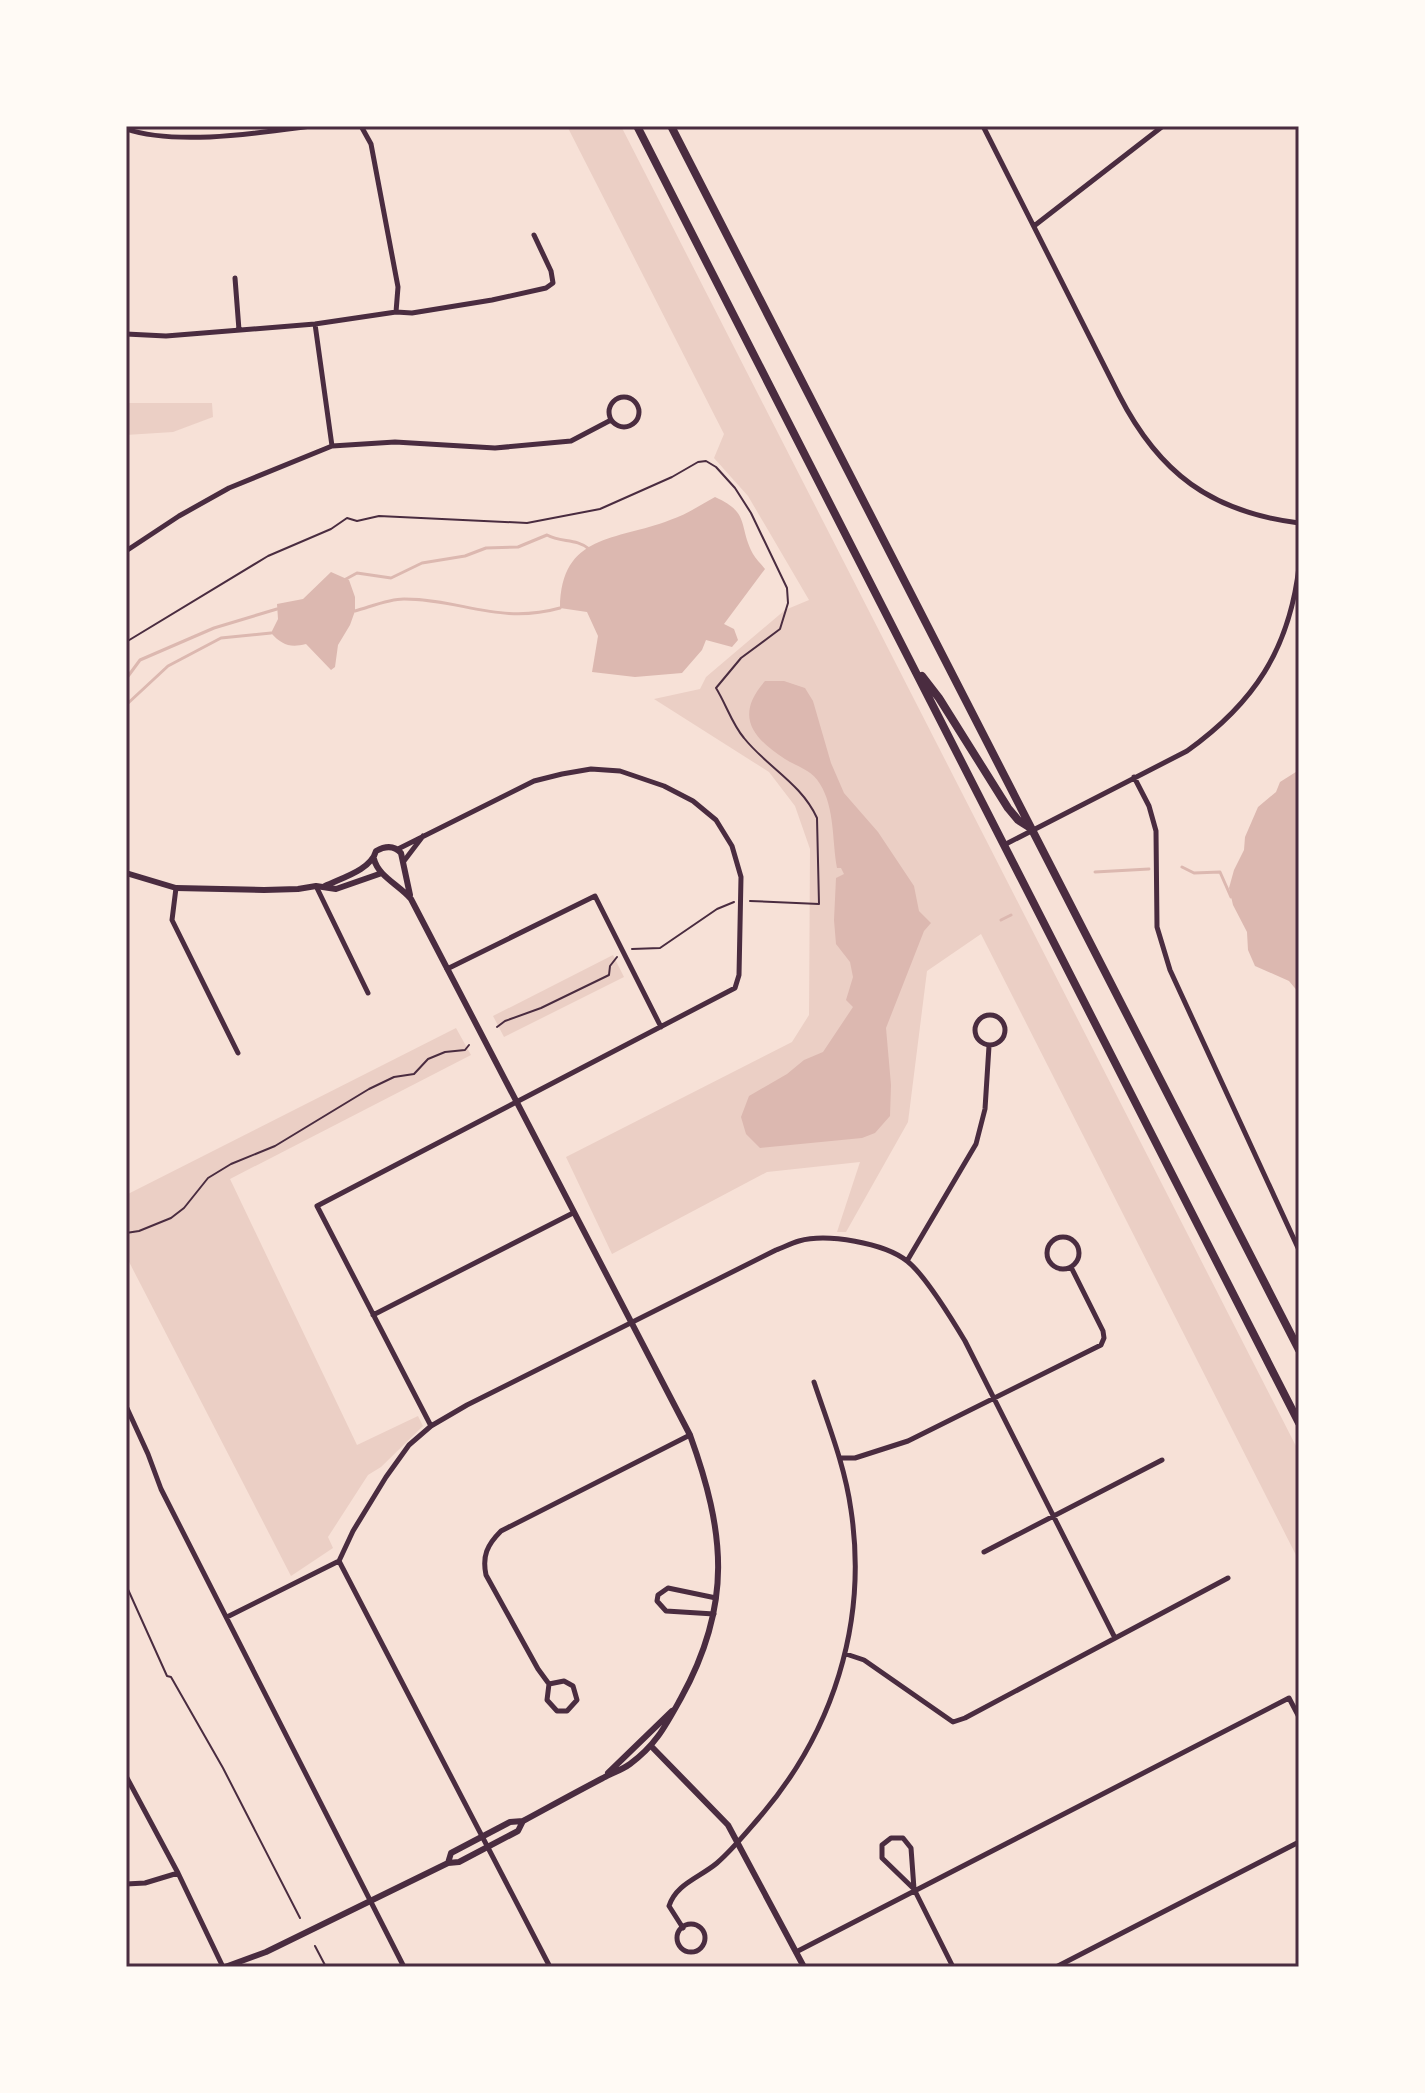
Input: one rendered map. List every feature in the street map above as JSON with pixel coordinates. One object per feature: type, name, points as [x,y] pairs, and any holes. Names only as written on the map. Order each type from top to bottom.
[{"type":"main road","points":[[637,126],[1299,1423]]},
{"type":"main road","points":[[671,126],[1299,1350]]},
{"type":"main road","points":[[909,659],[939,698],[1008,808],[1018,820],[1034,829]]},
{"type":"street","points":[[126,129],[142,134],[232,137],[311,126]]},
{"type":"street","points":[[361,126],[371,144],[398,287],[396,312]]},
{"type":"street","points":[[983,126],[1119,395],[1150,448],[1186,482],[1208,496],[1243,511],[1299,523]]},
{"type":"street","points":[[1034,226],[1163,126]]},
{"type":"street","points":[[126,334],[166,336],[315,324],[396,312],[451,308],[546,288],[553,283],[551,271],[534,235]]},
{"type":"street","points":[[235,278],[239,330]]},
{"type":"street","points":[[315,324],[332,446]]},
{"type":"street","points":[[625,397],[638,405],[639,415],[631,426],[621,427],[611,420],[609,409],[615,400],[625,397]]},
{"type":"street","points":[[126,551],[229,488],[332,446],[395,442],[507,447],[571,441],[611,420]]},
{"type":"street","points":[[1004,845],[1187,751],[1211,734],[1246,700],[1282,643],[1296,597],[1299,567]]},
{"type":"street","points":[[126,873],[176,888],[264,890],[320,886],[356,871],[374,859],[376,851],[381,848],[398,849],[534,781],[591,769],[620,771],[664,786],[693,801],[716,820],[732,846],[741,877],[739,975],[735,988],[725,996],[317,1206],[431,1426]]},
{"type":"street","points":[[1134,777],[1149,806],[1156,831],[1157,927],[1170,970],[1299,1250]]},
{"type":"street","points":[[320,886],[336,889],[395,871],[423,835]]},
{"type":"street","points":[[398,849],[395,871],[411,899]]},
{"type":"street","points":[[374,859],[395,871],[411,899],[690,1435],[715,1515],[719,1551],[714,1614],[698,1667],[668,1726],[651,1746],[627,1766],[523,1821],[510,1822],[451,1853],[448,1863]]},
{"type":"street","points":[[320,886],[368,993]]},
{"type":"street","points":[[176,888],[172,920],[238,1053]]},
{"type":"street","points":[[447,969],[595,896],[661,1027]]},
{"type":"street","points":[[989,1015],[999,1018],[1006,1030],[1002,1040],[989,1046],[980,1042],[975,1033],[980,1019],[989,1015]]},
{"type":"street","points":[[907,1261],[976,1144],[985,1109],[989,1046]]},
{"type":"street","points":[[373,1315],[573,1213]]},
{"type":"street","points":[[1066,1237],[1078,1247],[1079,1258],[1071,1267],[1058,1268],[1050,1262],[1047,1252],[1056,1239],[1066,1237]]},
{"type":"street","points":[[227,1617],[339,1561],[353,1531],[386,1477],[409,1445],[431,1426],[630,1323],[802,1240],[858,1241],[907,1261],[965,1341],[1115,1638]]},
{"type":"street","points":[[840,1458],[855,1458],[908,1441],[1101,1345],[1103,1331],[1071,1267]]},
{"type":"street","points":[[683,1928],[669,1906],[673,1893],[716,1864],[774,1800],[825,1719],[846,1654],[855,1596],[851,1508],[840,1458],[814,1382]]},
{"type":"street","points":[[126,1406],[129,1420],[161,1489],[404,1967]]},
{"type":"street","points":[[549,1684],[564,1681],[573,1686],[577,1700],[572,1708],[562,1712],[552,1708],[547,1700],[549,1684],[486,1575],[487,1545],[501,1531],[690,1435]]},
{"type":"street","points":[[984,1552],[1162,1460]]},
{"type":"street","points":[[339,1561],[550,1967]]},
{"type":"street","points":[[846,1654],[864,1660],[953,1722],[1228,1578]]},
{"type":"street","points":[[714,1614],[666,1611],[657,1601],[658,1595],[668,1588],[716,1598]]},
{"type":"street","points":[[796,1952],[1289,1698],[1299,1717]]},
{"type":"street","points":[[605,1777],[677,1706]]},
{"type":"street","points":[[644,1740],[718,1813],[738,1842],[804,1967]]},
{"type":"street","points":[[126,1776],[224,1967],[266,1952],[448,1863],[459,1862],[518,1831],[523,1821]]},
{"type":"street","points":[[914,1889],[911,1848],[903,1838],[891,1838],[882,1845],[882,1858],[914,1889],[953,1967]]},
{"type":"street","points":[[1056,1967],[1299,1842]]},
{"type":"street","points":[[126,1884],[145,1883],[178,1873]]},
{"type":"street","points":[[691,1925],[700,1928],[704,1941],[699,1949],[686,1951],[679,1946],[677,1934],[683,1928],[691,1925]]},
{"type":"path","points":[[126,642],[268,556],[331,529],[347,518],[357,521],[379,516],[527,523],[600,509],[706,461],[716,467],[735,488],[751,513],[787,588],[788,603],[780,629],[741,658],[716,688],[744,739],[793,783],[812,805],[817,818],[819,904],[750,901]]},
{"type":"path","points":[[630,950],[660,948],[717,909],[734,902]]},
{"type":"path","points":[[497,1027],[609,975],[610,966],[617,957]]},
{"type":"path","points":[[126,1233],[171,1218],[184,1208],[208,1178],[231,1164],[275,1146],[369,1089],[394,1077],[414,1074],[428,1059],[445,1052],[465,1050],[469,1045]]},
{"type":"path","points":[[126,1585],[167,1676],[171,1677],[223,1768],[300,1918]]},
{"type":"path","points":[[315,1946],[326,1967]]},
{"type":"shaded area","points":[[567,126],[621,126],[1299,1452],[1299,1561],[981,934],[927,971],[908,1122],[846,1232],[837,1232],[860,1162],[767,1172],[612,1254],[566,1157],[792,1042],[809,1015],[810,849],[795,806],[769,772],[654,699],[700,689],[706,677],[785,610],[809,600],[748,496],[714,458],[724,434]]},
{"type":"shaded area","points":[[126,403],[212,403],[213,417],[173,432],[126,435]]},
{"type":"shaded area","points":[[715,497],[739,515],[753,554],[765,569],[724,624],[734,629],[738,640],[732,647],[706,640],[702,650],[682,673],[635,677],[592,672],[598,636],[587,612],[560,608],[563,584],[570,566],[581,553],[595,544],[676,518]]},
{"type":"shaded area","points":[[331,572],[349,580],[355,597],[355,611],[338,645],[335,667],[331,670],[306,644],[287,644],[271,633],[278,619],[277,604],[303,599]]},
{"type":"shaded area","points":[[765,681],[784,681],[805,688],[813,701],[831,763],[844,793],[878,832],[914,886],[919,911],[931,923],[924,931],[886,1028],[891,1085],[890,1116],[875,1133],[862,1138],[760,1148],[746,1134],[741,1117],[749,1096],[787,1074],[804,1060],[823,1052],[853,1007],[846,1000],[853,977],[850,962],[836,944],[836,878],[844,874],[841,868],[837,868],[828,803],[813,775],[773,751],[756,734],[749,715],[756,693]]},
{"type":"shaded area","points":[[1299,770],[1299,993],[1289,981],[1255,966],[1248,950],[1247,932],[1233,905],[1229,888],[1258,807],[1276,792],[1280,782]]},
{"type":"shaded area","points":[[613,955],[624,977],[504,1037],[493,1016]]},
{"type":"shaded area","points":[[456,1028],[471,1055],[230,1179],[357,1445],[418,1416],[423,1426],[381,1467],[368,1475],[328,1537],[333,1548],[291,1576],[126,1256],[126,1195]]},
{"type":"waterway","points":[[346,579],[357,573],[391,578],[422,563],[465,556],[486,548],[518,547],[547,535],[579,543],[589,549]]},
{"type":"waterway","points":[[355,611],[404,599],[499,613],[518,614],[560,608]]},
{"type":"waterway","points":[[126,679],[140,660],[214,628],[277,609]]},
{"type":"waterway","points":[[126,705],[168,666],[221,638],[271,633]]},
{"type":"waterway","points":[[1182,867],[1194,873],[1220,872],[1231,897]]},
{"type":"waterway","points":[[1095,872],[1149,869]]},
{"type":"waterway","points":[[1001,920],[1011,915]]}]
